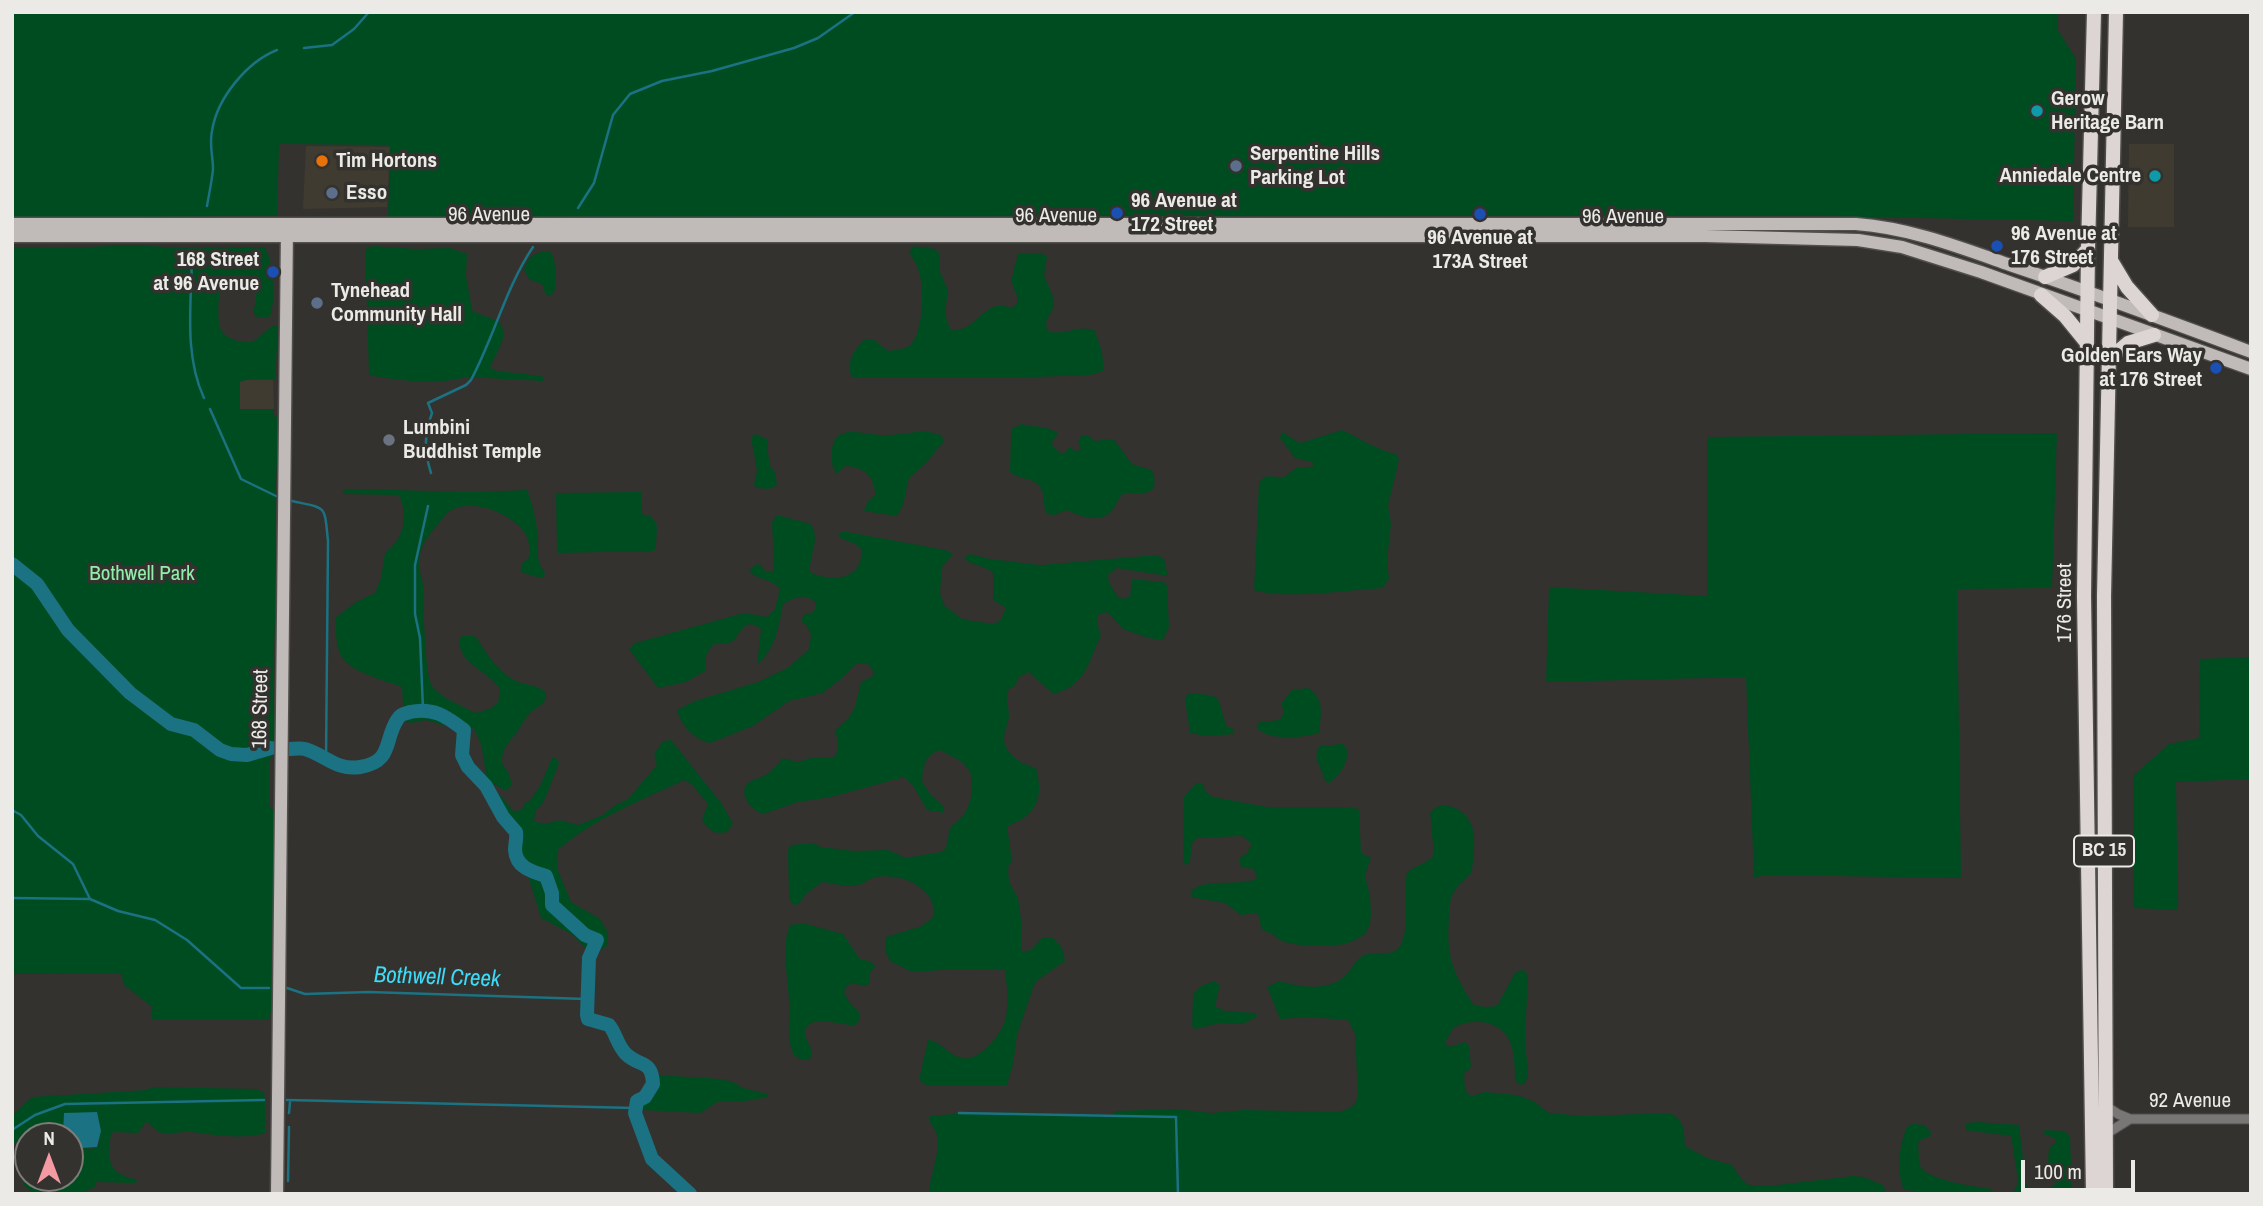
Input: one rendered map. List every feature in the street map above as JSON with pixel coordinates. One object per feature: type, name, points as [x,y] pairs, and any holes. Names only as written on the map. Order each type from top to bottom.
[{"type":"highway","name":"176 Street","points":[[2093,1194],[2084,596],[2094,12]]},
{"type":"highway","name":"176 Street","points":[[2106,1194],[2104,596],[2116,12]]},
{"type":"highway","points":[[2045,276],[2073,265],[2088,250]]},
{"type":"highway","points":[[2112,262],[2127,287],[2152,315]]},
{"type":"highway","points":[[2041,295],[2065,316],[2087,343]]},
{"type":"highway","points":[[2109,359],[2128,343],[2154,335]]},
{"type":"main road","name":"96 Avenue","points":[[12,236],[287,229],[1838,223],[1875,225],[1924,235],[2045,276],[2251,352]]},
{"type":"main road","name":"96 Avenue","points":[[12,224],[287,229],[1705,236],[1839,239],[1921,251],[2251,369]]},
{"type":"main road","name":"168 Street","points":[[277,1194],[287,229]]},
{"type":"street","name":"92 Avenue","points":[[2106,1106],[2130,1119],[2251,1119]]},
{"type":"street","name":"92 Avenue","points":[[2106,1134],[2130,1119]]},
{"type":"shaded area","points":[[2129,144],[2174,144],[2174,227],[2128,227]]},
{"type":"shaded area","points":[[306,146],[390,147],[387,207],[303,209]]},
{"type":"shaded area","points":[[240,380],[273,380],[274,409],[240,409]]},
{"type":"green space","points":[[12,12],[2058,12],[2058,30],[2076,59],[2073,221],[1819,216],[388,217],[390,145],[279,144],[277,216],[12,218]]},
{"type":"green space","name":"Bothwell Park","points":[[133,245],[182,248],[264,247],[272,271],[273,303],[269,317],[257,317],[253,312],[256,289],[246,284],[221,286],[218,308],[221,330],[234,340],[251,342],[273,326],[277,326],[278,331],[275,379],[249,379],[240,382],[240,409],[274,409],[274,416],[279,417],[273,680],[275,730],[269,763],[269,807],[274,810],[272,1008],[269,1019],[152,1020],[151,1006],[124,985],[121,973],[12,974],[12,247]]},
{"type":"green space","points":[[373,246],[450,248],[467,254],[466,276],[472,310],[500,323],[503,329],[502,342],[490,368],[542,376],[544,381],[467,377],[444,381],[418,381],[369,375],[365,249]]},
{"type":"green space","points":[[914,246],[935,249],[940,254],[940,272],[948,290],[945,313],[950,330],[967,327],[993,307],[1011,308],[1017,303],[1011,281],[1018,254],[1040,253],[1047,256],[1044,275],[1054,306],[1046,322],[1047,330],[1095,331],[1102,352],[1104,371],[1089,375],[1035,377],[852,377],[852,356],[865,339],[873,339],[888,351],[907,347],[914,341],[920,323],[922,302],[919,272],[909,252]]},
{"type":"green space","points":[[550,251],[556,277],[554,293],[549,296],[542,284],[530,280],[524,270],[533,255]]},
{"type":"green space","points":[[1022,424],[1058,433],[1052,442],[1053,447],[1061,453],[1066,452],[1069,447],[1076,451],[1081,449],[1078,442],[1081,436],[1087,435],[1095,441],[1115,441],[1132,464],[1153,472],[1154,489],[1145,493],[1124,493],[1109,513],[1098,518],[1085,517],[1067,510],[1054,515],[1047,514],[1042,490],[1037,484],[1010,472],[1012,428]]},
{"type":"green space","points":[[1342,430],[1375,447],[1396,454],[1399,460],[1388,505],[1391,524],[1387,561],[1389,578],[1383,588],[1299,594],[1254,590],[1259,483],[1267,477],[1284,477],[1296,468],[1315,466],[1312,462],[1295,458],[1280,438],[1282,432],[1300,443]]},
{"type":"green space","points":[[925,431],[941,435],[944,441],[909,478],[903,505],[897,516],[864,511],[868,501],[875,495],[873,483],[867,474],[851,467],[845,466],[837,474],[832,453],[837,436],[851,432],[886,435]]},
{"type":"green space","points":[[2057,433],[2052,588],[1957,589],[1961,878],[1765,875],[1754,878],[1746,677],[1546,682],[1549,587],[1707,596],[1707,437]]},
{"type":"green space","points":[[755,434],[767,439],[770,466],[775,472],[777,485],[769,489],[757,488],[754,484],[757,470],[751,438]]},
{"type":"green space","points":[[527,490],[535,519],[538,557],[545,573],[544,578],[521,572],[522,564],[530,556],[528,540],[522,529],[496,511],[476,506],[458,507],[447,513],[425,542],[419,561],[424,591],[428,670],[436,691],[475,713],[498,703],[500,689],[463,654],[460,637],[470,635],[476,637],[508,676],[546,692],[543,703],[528,715],[504,750],[502,763],[512,785],[506,791],[487,780],[481,744],[474,729],[464,725],[450,727],[426,720],[411,723],[404,721],[402,687],[354,668],[338,650],[336,617],[356,602],[375,593],[381,578],[385,553],[396,542],[404,521],[400,497],[344,494],[342,491],[474,492]]},
{"type":"green space","points":[[641,492],[642,514],[652,517],[657,526],[656,548],[653,551],[557,553],[556,493]]},
{"type":"green space","points":[[777,515],[811,524],[815,542],[810,572],[828,577],[837,578],[852,573],[861,559],[861,549],[838,535],[842,531],[945,550],[953,554],[942,567],[940,593],[944,605],[962,619],[992,624],[1000,621],[1006,608],[993,600],[993,573],[964,558],[970,554],[1040,565],[1157,555],[1164,559],[1168,576],[1117,568],[1108,575],[1109,583],[1118,597],[1124,599],[1130,596],[1132,579],[1163,582],[1167,585],[1169,627],[1163,640],[1123,629],[1107,612],[1097,615],[1101,635],[1089,664],[1073,685],[1053,694],[1029,672],[1019,677],[1015,686],[1009,689],[1005,745],[1015,758],[1036,768],[1039,788],[1036,804],[1031,811],[1007,826],[1012,861],[1008,867],[1009,882],[1018,898],[1021,952],[1031,950],[1043,937],[1053,938],[1062,948],[1065,961],[1035,982],[1017,1035],[1007,1085],[926,1085],[919,1080],[928,1040],[962,1058],[975,1056],[988,1047],[999,1034],[1005,1021],[1007,1002],[1005,970],[912,972],[890,961],[886,953],[886,937],[922,926],[934,916],[933,906],[923,890],[906,880],[886,876],[854,886],[822,882],[806,894],[799,904],[793,905],[789,898],[788,850],[791,845],[814,843],[821,847],[855,851],[888,850],[906,858],[941,852],[946,848],[950,827],[967,810],[972,788],[970,771],[962,762],[940,750],[928,758],[922,781],[930,794],[944,807],[944,813],[927,810],[914,787],[904,777],[831,797],[798,802],[763,814],[755,810],[745,798],[747,784],[767,774],[783,758],[797,762],[814,757],[833,758],[838,748],[835,730],[848,719],[855,707],[861,682],[873,676],[868,664],[856,664],[822,693],[789,701],[753,726],[710,743],[689,731],[677,710],[695,701],[758,682],[789,667],[809,649],[811,635],[802,618],[805,614],[812,613],[816,608],[815,602],[803,597],[783,604],[772,645],[757,665],[761,629],[749,624],[733,641],[712,645],[706,656],[705,671],[686,682],[658,688],[629,649],[635,643],[744,613],[767,617],[775,609],[780,588],[749,571],[759,564],[766,572],[774,571],[772,522]]},
{"type":"green space","points":[[2251,657],[2251,779],[2176,782],[2178,910],[2133,908],[2133,776],[2169,744],[2199,738],[2200,659]]},
{"type":"green space","points":[[1308,688],[1319,702],[1319,733],[1277,737],[1257,728],[1259,722],[1280,720],[1284,711],[1281,704],[1292,690]]},
{"type":"green space","points":[[1188,693],[1214,696],[1227,727],[1234,729],[1234,734],[1206,736],[1190,733],[1185,699]]},
{"type":"green space","points":[[671,740],[722,804],[733,824],[727,832],[719,833],[709,829],[702,820],[708,803],[684,780],[602,819],[558,850],[557,868],[571,902],[600,919],[607,931],[608,945],[597,952],[587,950],[573,935],[541,918],[522,856],[503,821],[487,800],[487,794],[492,791],[501,796],[513,811],[522,810],[524,803],[529,802],[540,786],[552,758],[556,758],[559,763],[544,801],[535,812],[534,821],[545,824],[560,820],[578,825],[603,815],[628,799],[657,765],[654,754],[663,741]]},
{"type":"green space","points":[[1343,744],[1348,751],[1346,761],[1340,773],[1329,783],[1325,781],[1316,757],[1319,746]]},
{"type":"green space","points":[[1196,783],[1203,783],[1205,791],[1213,797],[1267,807],[1359,809],[1361,853],[1371,858],[1365,875],[1371,913],[1365,934],[1344,944],[1327,946],[1285,942],[1261,928],[1256,913],[1241,915],[1225,903],[1191,897],[1191,891],[1206,884],[1257,879],[1254,869],[1241,867],[1239,858],[1247,853],[1252,844],[1242,836],[1197,838],[1192,843],[1190,863],[1185,865],[1184,797]]},
{"type":"green space","points":[[1445,805],[1465,814],[1470,822],[1474,840],[1472,872],[1456,889],[1449,908],[1450,954],[1456,974],[1474,1005],[1485,1007],[1497,1006],[1515,973],[1523,969],[1528,976],[1525,1039],[1528,1075],[1525,1083],[1520,1085],[1515,1080],[1512,1047],[1503,1031],[1488,1023],[1470,1022],[1453,1028],[1445,1043],[1449,1047],[1465,1042],[1469,1046],[1471,1067],[1464,1074],[1465,1091],[1471,1096],[1485,1092],[1516,1095],[1533,1101],[1549,1113],[1584,1116],[1669,1113],[1681,1122],[1685,1146],[1707,1158],[1732,1165],[1749,1185],[1768,1186],[1853,1176],[1883,1185],[1887,1194],[929,1194],[938,1148],[930,1116],[999,1113],[1113,1115],[1115,1111],[1176,1109],[1211,1113],[1243,1110],[1340,1112],[1352,1107],[1358,1098],[1355,1034],[1348,1020],[1309,1017],[1280,1019],[1267,987],[1279,981],[1314,987],[1331,984],[1346,975],[1364,955],[1391,952],[1399,947],[1406,926],[1407,872],[1434,855],[1430,813],[1436,807]]},
{"type":"green space","points":[[803,923],[843,934],[860,959],[872,962],[875,967],[870,973],[869,984],[865,986],[851,983],[844,992],[859,1012],[860,1019],[855,1025],[822,1021],[810,1024],[805,1035],[811,1050],[810,1059],[801,1060],[793,1054],[790,1041],[785,954],[790,925]]},
{"type":"green space","points":[[1214,981],[1220,985],[1215,1006],[1225,1011],[1255,1013],[1258,1016],[1243,1024],[1219,1023],[1196,1029],[1192,1026],[1193,994],[1201,986]]},
{"type":"green space","points":[[659,1075],[721,1079],[768,1094],[768,1097],[745,1101],[719,1101],[700,1113],[642,1110],[640,1106],[648,1100]]},
{"type":"green space","points":[[153,1087],[257,1089],[264,1093],[265,1098],[265,1133],[238,1137],[192,1132],[167,1134],[159,1132],[146,1122],[138,1133],[114,1132],[111,1134],[110,1146],[113,1168],[138,1181],[96,1182],[95,1187],[84,1192],[84,1148],[97,1147],[100,1141],[97,1113],[70,1113],[63,1122],[14,1122],[12,1145],[12,1116],[32,1097],[146,1090]]},
{"type":"green space","points":[[1966,1123],[2019,1125],[2026,1184],[2030,1190],[2048,1189],[2056,1183],[2047,1176],[2049,1148],[2056,1139],[2042,1133],[2046,1130],[2064,1131],[2070,1136],[2072,1194],[2012,1194],[2017,1185],[2017,1174],[2011,1136],[1966,1130]]},
{"type":"green space","points":[[1908,1125],[1925,1125],[1931,1132],[1930,1137],[1918,1143],[1919,1163],[1924,1170],[1941,1179],[1991,1189],[1995,1193],[1950,1194],[1904,1190],[1899,1166],[1901,1148]]},
{"type":"green space","points":[[32,1192],[83,1192],[78,1194]]},
{"type":"water","points":[[97,1112],[101,1131],[97,1147],[84,1148],[84,1122],[64,1122],[64,1113]]},
{"type":"waterway","points":[[304,48],[332,45],[354,29],[369,12]]},
{"type":"waterway","points":[[578,208],[594,183],[613,115],[630,94],[662,81],[712,71],[794,48],[818,38],[855,12]]},
{"type":"waterway","points":[[207,206],[213,169],[211,136],[220,106],[245,72],[277,50]]},
{"type":"waterway","points":[[431,473],[426,450],[427,429],[432,413],[428,403],[471,380],[515,279],[533,247]]},
{"type":"waterway","points":[[192,251],[191,344],[197,381],[204,398]]},
{"type":"waterway","points":[[210,409],[241,479],[276,496]]},
{"type":"waterway","points":[[292,501],[318,507],[326,520],[326,760]]},
{"type":"waterway","points":[[423,709],[420,638],[415,614],[415,565],[428,506]]},
{"type":"waterway","points":[[12,564],[37,584],[68,630],[130,693],[171,724],[194,730],[220,750],[231,754],[247,755],[271,748]]},
{"type":"waterway","points":[[288,749],[305,749],[338,765],[352,768],[371,764],[383,755],[401,715],[418,711],[432,712],[464,730],[462,755],[516,832],[515,850],[518,861],[526,868],[546,876],[552,893],[552,905],[585,935],[597,940],[589,958],[588,1019],[609,1025],[626,1054],[644,1064],[650,1071],[653,1084],[645,1097],[637,1101],[635,1113],[652,1159],[690,1194]]},
{"type":"waterway","name":"Bothwell Creek","points":[[12,810],[21,815],[38,836],[73,864],[90,899],[118,911],[155,920],[187,940],[241,988],[269,988]]},
{"type":"waterway","points":[[12,898],[90,899]]},
{"type":"waterway","name":"Bothwell Creek","points":[[287,988],[305,994],[369,992],[586,999]]},
{"type":"waterway","points":[[12,1130],[35,1115],[65,1104],[264,1100]]},
{"type":"waterway","points":[[287,1100],[635,1108]]},
{"type":"waterway","points":[[289,1113],[290,1102]]},
{"type":"waterway","points":[[959,1113],[1176,1117],[1178,1194]]},
{"type":"waterway","points":[[288,1181],[289,1127]]},
{"type":"place","name":"Gerow Heritage Barn","points":[[2037,111]]},
{"type":"place","name":"Tim Hortons","points":[[322,161]]},
{"type":"place","name":"Serpentine Hills Parking Lot","points":[[1236,166]]},
{"type":"place","name":"Anniedale Centre","points":[[2155,176]]},
{"type":"place","name":"Esso","points":[[332,193]]},
{"type":"place","name":"96 Avenue at 172 Street","points":[[1117,213]]},
{"type":"place","name":"96 Avenue at 173A Street","points":[[1480,214]]},
{"type":"place","name":"96 Avenue at 176 Street","points":[[1997,246]]},
{"type":"place","name":"168 Street at 96 Avenue","points":[[273,272]]},
{"type":"place","name":"Tynehead Community Hall","points":[[317,303]]},
{"type":"place","name":"Golden Ears Way at 176 Street","points":[[2216,368]]},
{"type":"place","name":"Lumbini Buddhist Temple","points":[[389,440]]}]
